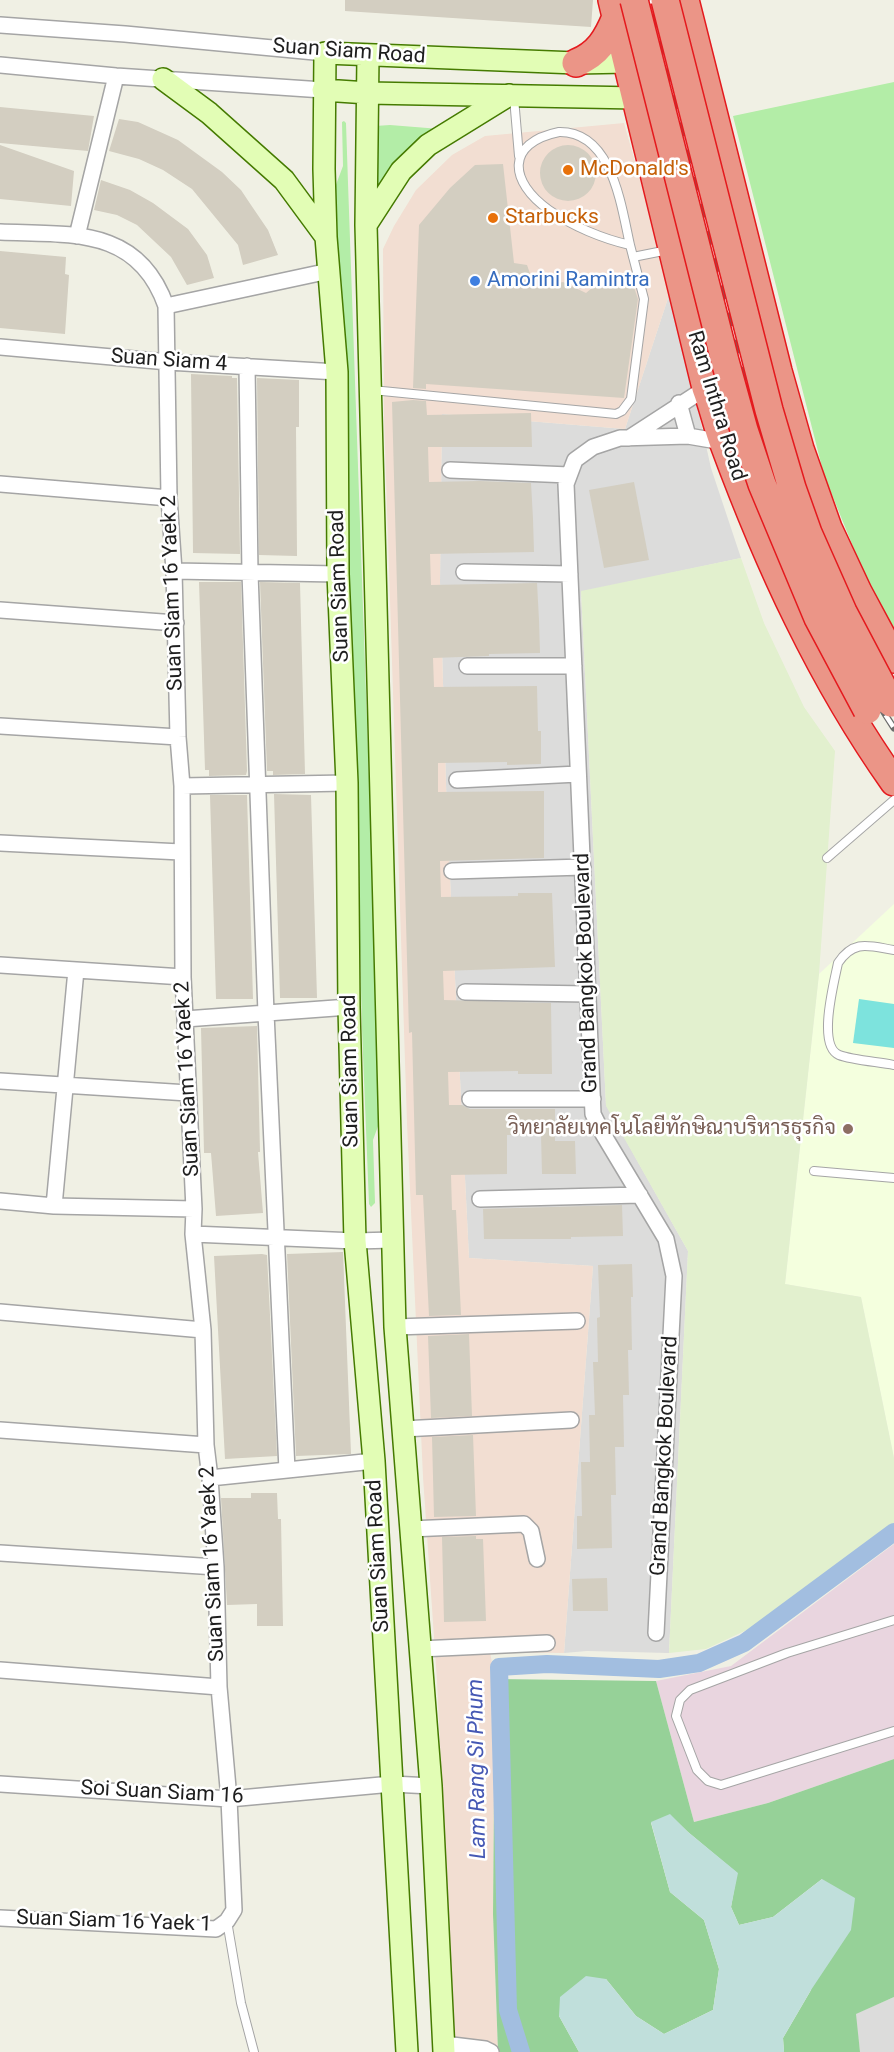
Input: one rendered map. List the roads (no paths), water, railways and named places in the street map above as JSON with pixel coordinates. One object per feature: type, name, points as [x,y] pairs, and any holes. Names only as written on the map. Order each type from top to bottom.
[{"type":"highway","name":"Ram Inthra Road","points":[[665,0],[766,398],[792,488],[808,533],[884,707],[894,757]]},
{"type":"highway","points":[[685,0],[778,371],[800,449],[828,528],[858,592],[894,659]]},
{"type":"highway","name":"Ram Inthra Road","points":[[621,6],[762,484],[818,618],[884,707]]},
{"type":"highway","name":"Ram Inthra Road","points":[[621,6],[628,62],[659,198],[706,388],[723,442],[761,539],[809,640],[857,729],[894,782]]},
{"type":"highway","points":[[576,63],[589,57],[610,32],[621,6]]},
{"type":"highway","points":[[659,198],[666,160],[677,150],[693,147],[702,148],[732,185]]},
{"type":"street","name":"Suan Siam Road","points":[[0,25],[325,53],[576,63],[628,62],[698,49]]},
{"type":"street","points":[[323,90],[325,53]]},
{"type":"street","points":[[368,55],[368,93]]},
{"type":"street","name":"Suan Siam Road","points":[[0,64],[116,76],[368,93],[637,98],[708,86]]},
{"type":"street","points":[[77,236],[116,76]]},
{"type":"street","points":[[163,79],[209,113],[284,180],[326,237]]},
{"type":"street","name":"Suan Siam Road","points":[[323,90],[326,237],[337,372],[338,574],[347,783],[349,1007],[355,1240],[374,1461],[407,2052]]},
{"type":"street","name":"Suan Siam Road","points":[[368,93],[366,225],[395,1327],[431,1786],[444,2048]]},
{"type":"street","points":[[366,225],[401,171],[428,145],[512,95]]},
{"type":"street","name":"Suan Siam 16 Yaek 2","points":[[0,232],[77,236],[103,240],[123,249],[144,265],[159,285],[166,306],[169,498],[182,786],[183,977],[194,1209],[193,1234],[203,1330],[206,1445],[216,1567],[219,1687],[229,1799],[234,1910],[227,1921]]},
{"type":"street","points":[[166,306],[329,271]]},
{"type":"street","name":"Suan Siam 4","points":[[0,347],[168,362],[337,372]]},
{"type":"street","points":[[247,366],[250,573],[266,1013],[287,1470]]},
{"type":"street","points":[[629,438],[679,403],[706,388]]},
{"type":"street","points":[[679,403],[688,436]]},
{"type":"street","points":[[450,470],[569,475],[575,460],[593,447],[629,438],[688,436],[723,442]]},
{"type":"street","name":"Grand Bangkok Boulevard","points":[[569,475],[566,484],[593,1114],[666,1239],[674,1276],[656,1634]]},
{"type":"street","points":[[0,484],[169,498]]},
{"type":"street","points":[[174,571],[338,574]]},
{"type":"street","points":[[464,572],[570,574]]},
{"type":"street","points":[[0,610],[176,623]]},
{"type":"street","points":[[467,666],[574,666]]},
{"type":"street","points":[[0,726],[178,736]]},
{"type":"street","points":[[457,780],[578,774]]},
{"type":"street","points":[[182,786],[347,783]]},
{"type":"street","points":[[0,843],[181,852]]},
{"type":"street","points":[[452,871],[582,867]]},
{"type":"street","points":[[0,965],[183,977]]},
{"type":"street","points":[[54,1206],[76,970]]},
{"type":"street","points":[[465,992],[588,994]]},
{"type":"street","points":[[185,1019],[349,1007]]},
{"type":"street","points":[[0,1081],[188,1093]]},
{"type":"street","points":[[470,1100],[592,1099]]},
{"type":"street","points":[[480,1199],[640,1195]]},
{"type":"street","points":[[0,1201],[54,1206],[194,1209]]},
{"type":"street","points":[[193,1234],[393,1240]]},
{"type":"street","points":[[0,1312],[203,1330]]},
{"type":"street","points":[[395,1327],[577,1321]]},
{"type":"street","points":[[403,1429],[571,1420]]},
{"type":"street","points":[[0,1430],[206,1445]]},
{"type":"street","points":[[210,1478],[374,1461]]},
{"type":"street","points":[[410,1529],[524,1524],[531,1531],[537,1559]]},
{"type":"street","points":[[0,1553],[216,1567]]},
{"type":"street","points":[[420,1649],[547,1643]]},
{"type":"street","points":[[0,1670],[219,1687]]},
{"type":"street","name":"Soi Suan Siam 16","points":[[0,1784],[229,1799],[392,1784],[431,1786]]},
{"type":"street","name":"Suan Siam 16 Yaek 1","points":[[0,1918],[216,1929],[227,1921]]},
{"type":"street","points":[[444,2048],[485,2049],[490,2052]]},
{"type":"lane","points":[[512,95],[519,169],[533,196],[546,208],[585,228],[630,245]]},
{"type":"lane","points":[[370,390],[616,414],[622,411],[631,399],[644,299],[620,201],[603,156],[589,142],[570,132],[554,133],[534,141],[519,156]]},
{"type":"lane","points":[[633,257],[672,250]]},
{"type":"lane","points":[[826,858],[894,800]]},
{"type":"lane","points":[[894,950],[863,945],[852,948],[844,954],[838,963],[826,1034],[830,1046],[837,1055],[894,1065]]},
{"type":"lane","points":[[814,1171],[894,1178]]},
{"type":"lane","points":[[894,1620],[787,1653],[690,1690],[680,1700],[676,1716],[697,1770],[708,1781],[721,1785],[894,1731]]},
{"type":"lane","points":[[227,1921],[241,2003],[254,2052]]},
{"type":"waterway","name":"Lam Rang Si Phum","points":[[521,2052],[508,2010],[499,1667],[547,1664],[659,1669],[699,1663],[744,1643],[894,1532]]},
{"type":"railway","points":[[651,0],[732,325],[785,504],[832,619],[861,674],[894,728]]},
{"type":"place","name":"McDonald's","points":[[568,170]]},
{"type":"place","name":"Starbucks","points":[[493,218]]},
{"type":"place","name":"Amorini Ramintra","points":[[475,281]]},
{"type":"place","name":"วิทยาลัยเทคโนโลยีทักษิณาบริหารธุรกิจ","points":[[848,1129]]}]
